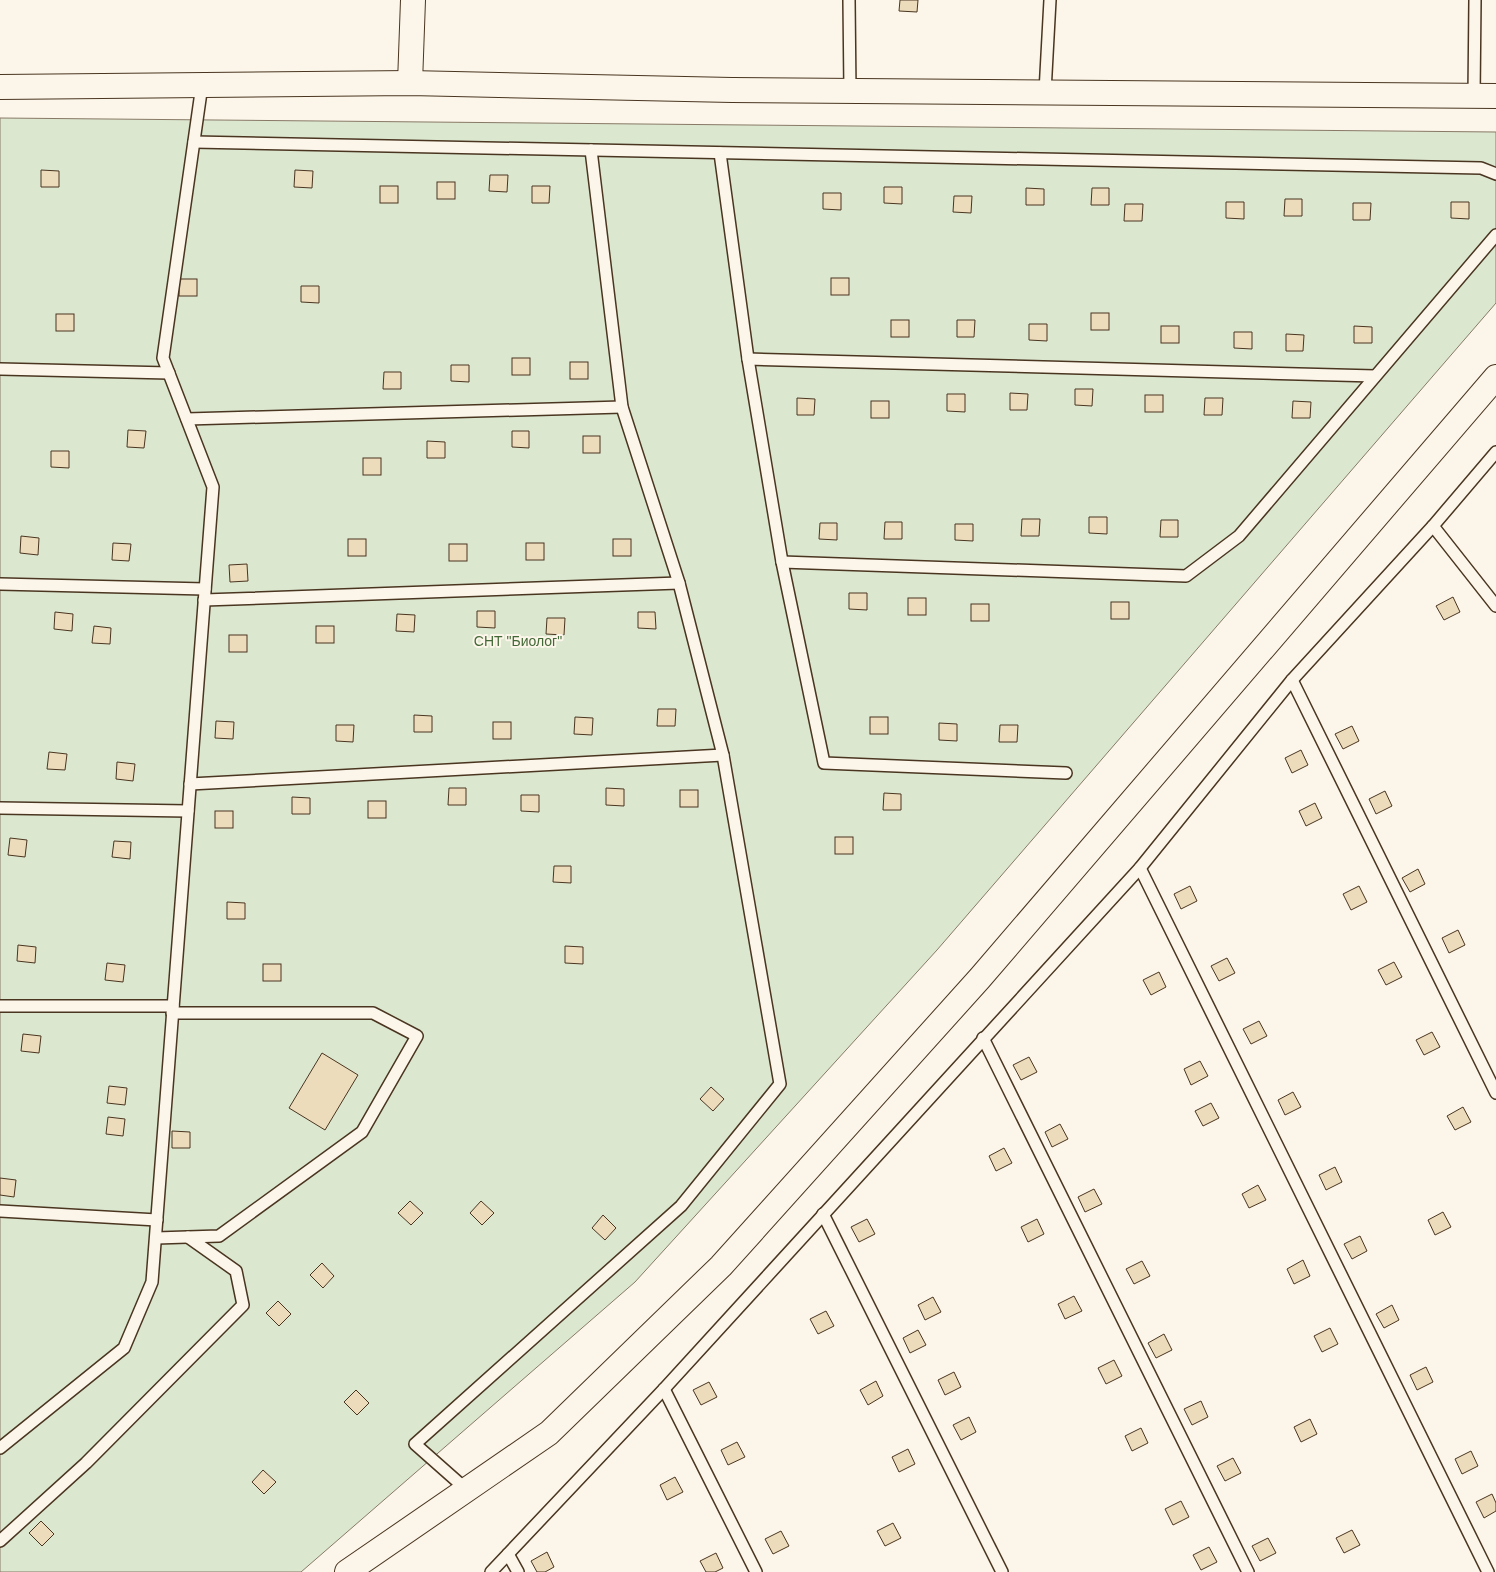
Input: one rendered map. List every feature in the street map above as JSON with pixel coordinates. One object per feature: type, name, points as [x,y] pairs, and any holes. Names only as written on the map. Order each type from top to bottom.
[{"type":"street","points":[[410,83],[413,0]]},
{"type":"street","points":[[0,88],[410,83],[850,91],[1485,96]]},
{"type":"street","points":[[347,1572],[549,1433],[721,1266],[980,978],[1496,377]]},
{"type":"lane","points":[[849,0],[850,91]]},
{"type":"lane","points":[[1045,92],[1050,0]]},
{"type":"lane","points":[[1475,0],[1485,96]]},
{"type":"lane","points":[[2,1445],[124,1348],[152,1282],[213,487],[163,358],[202,85]]},
{"type":"lane","points":[[194,142],[1481,168],[1496,174]]},
{"type":"lane","points":[[467,1490],[415,1444],[681,1206],[780,1084],[723,756],[679,583],[622,407],[591,150]]},
{"type":"lane","points":[[720,153],[748,359],[782,562],[824,763],[1066,773]]},
{"type":"lane","points":[[782,562],[1186,576],[1239,536],[1496,235]]},
{"type":"lane","points":[[748,359],[1375,376]]},
{"type":"lane","points":[[0,370],[169,373]]},
{"type":"lane","points":[[186,419],[622,407]]},
{"type":"lane","points":[[490,1572],[664,1389],[1140,868],[1292,680],[1433,526],[1496,452]]},
{"type":"lane","points":[[1433,526],[1496,606]]},
{"type":"lane","points":[[0,584],[205,594],[679,583]]},
{"type":"lane","points":[[1292,680],[1496,1093]]},
{"type":"lane","points":[[190,784],[723,756]]},
{"type":"lane","points":[[0,808],[188,812]]},
{"type":"lane","points":[[1140,868],[1488,1572]]},
{"type":"lane","points":[[0,1006],[373,1013],[417,1036],[362,1132],[219,1236],[156,1238]]},
{"type":"lane","points":[[983,1038],[1248,1572]]},
{"type":"lane","points":[[0,1211],[157,1220]]},
{"type":"lane","points":[[823,1214],[1002,1572]]},
{"type":"lane","points":[[0,1541],[86,1463],[243,1305],[236,1271],[188,1237]]},
{"type":"lane","points":[[664,1389],[756,1572]]},
{"type":"lane","points":[[508,1554],[518,1572]]},
{"type":"green space","name":"СНТ \"Биолог\"","points":[[0,118],[1496,132],[1496,303],[937,950],[635,1282],[301,1572],[0,1572]]},
{"type":"building","points":[[900,0],[918,0],[917,12],[899,11]]},
{"type":"building","points":[[41,170],[59,171],[59,187],[41,187]]},
{"type":"building","points":[[295,170],[313,171],[312,188],[294,187]]},
{"type":"building","points":[[490,175],[508,175],[507,192],[489,191]]},
{"type":"building","points":[[437,182],[455,182],[455,199],[437,199]]},
{"type":"building","points":[[380,186],[398,186],[398,203],[380,203]]},
{"type":"building","points":[[532,186],[550,186],[549,203],[532,203]]},
{"type":"building","points":[[884,187],[902,187],[902,204],[884,203]]},
{"type":"building","points":[[1026,188],[1044,189],[1044,205],[1026,205]]},
{"type":"building","points":[[1092,188],[1109,188],[1109,205],[1091,205]]},
{"type":"building","points":[[823,193],[841,193],[841,210],[823,209]]},
{"type":"building","points":[[954,196],[972,196],[971,213],[953,212]]},
{"type":"building","points":[[1285,199],[1302,199],[1302,216],[1284,216]]},
{"type":"building","points":[[1226,202],[1244,202],[1244,219],[1226,218]]},
{"type":"building","points":[[1451,202],[1469,202],[1469,219],[1451,218]]},
{"type":"building","points":[[1353,203],[1371,203],[1370,220],[1353,220]]},
{"type":"building","points":[[1125,204],[1143,204],[1142,221],[1124,221]]},
{"type":"building","points":[[831,278],[849,278],[849,295],[831,295]]},
{"type":"building","points":[[179,279],[197,279],[197,296],[179,296]]},
{"type":"building","points":[[301,286],[319,286],[319,303],[301,302]]},
{"type":"building","points":[[1091,313],[1109,313],[1109,330],[1091,330]]},
{"type":"building","points":[[56,314],[74,314],[74,331],[56,331]]},
{"type":"building","points":[[891,320],[909,320],[909,337],[891,337]]},
{"type":"building","points":[[957,320],[975,320],[974,337],[957,337]]},
{"type":"building","points":[[1029,324],[1047,324],[1047,341],[1029,340]]},
{"type":"building","points":[[1161,326],[1179,326],[1179,343],[1161,343]]},
{"type":"building","points":[[1354,326],[1372,327],[1372,343],[1354,343]]},
{"type":"building","points":[[1234,332],[1252,332],[1252,349],[1234,348]]},
{"type":"building","points":[[1286,334],[1304,335],[1303,351],[1286,351]]},
{"type":"building","points":[[512,358],[530,358],[530,375],[512,375]]},
{"type":"building","points":[[570,362],[588,362],[588,379],[570,379]]},
{"type":"building","points":[[451,365],[469,365],[469,382],[451,381]]},
{"type":"building","points":[[384,372],[401,372],[401,389],[383,389]]},
{"type":"building","points":[[1075,389],[1093,389],[1092,406],[1075,405]]},
{"type":"building","points":[[1010,393],[1028,394],[1027,410],[1010,410]]},
{"type":"building","points":[[947,394],[965,394],[965,412],[947,411]]},
{"type":"building","points":[[1145,395],[1163,395],[1163,412],[1145,412]]},
{"type":"building","points":[[797,398],[815,399],[814,415],[797,415]]},
{"type":"building","points":[[1205,398],[1223,398],[1222,415],[1204,415]]},
{"type":"building","points":[[871,401],[889,401],[889,418],[871,418]]},
{"type":"building","points":[[1293,401],[1311,402],[1310,418],[1292,418]]},
{"type":"building","points":[[128,430],[146,431],[144,448],[127,447]]},
{"type":"building","points":[[512,431],[529,431],[529,448],[512,447]]},
{"type":"building","points":[[583,436],[600,436],[600,453],[583,453]]},
{"type":"building","points":[[427,441],[445,442],[445,458],[427,458]]},
{"type":"building","points":[[51,451],[69,451],[69,468],[51,467]]},
{"type":"building","points":[[363,458],[381,458],[381,475],[363,475]]},
{"type":"building","points":[[1089,517],[1107,517],[1107,534],[1089,533]]},
{"type":"building","points":[[1022,519],[1040,519],[1039,536],[1021,536]]},
{"type":"building","points":[[1161,520],[1178,520],[1178,537],[1160,537]]},
{"type":"building","points":[[885,522],[902,522],[902,539],[884,539]]},
{"type":"building","points":[[820,523],[837,523],[837,540],[819,539]]},
{"type":"building","points":[[955,524],[973,524],[973,541],[955,540]]},
{"type":"building","points":[[21,536],[39,538],[38,555],[20,553]]},
{"type":"building","points":[[348,539],[366,539],[366,556],[348,556]]},
{"type":"building","points":[[613,539],[631,539],[631,556],[613,556]]},
{"type":"building","points":[[113,543],[131,544],[129,561],[112,560]]},
{"type":"building","points":[[526,543],[544,543],[544,560],[526,560]]},
{"type":"building","points":[[449,544],[467,544],[467,561],[449,561]]},
{"type":"building","points":[[247,564],[248,581],[230,582],[229,565]]},
{"type":"building","points":[[849,593],[867,593],[867,610],[849,609]]},
{"type":"building","points":[[1453,597],[1460,612],[1444,620],[1436,606]]},
{"type":"building","points":[[908,598],[926,598],[926,615],[908,615]]},
{"type":"building","points":[[1111,602],[1129,602],[1129,619],[1111,619]]},
{"type":"building","points":[[971,604],[989,604],[989,621],[971,621]]},
{"type":"building","points":[[477,611],[495,611],[495,628],[477,627]]},
{"type":"building","points":[[55,612],[73,614],[72,631],[54,629]]},
{"type":"building","points":[[638,612],[655,612],[656,629],[638,628]]},
{"type":"building","points":[[397,614],[415,615],[414,632],[396,631]]},
{"type":"building","points":[[547,618],[565,618],[564,635],[546,634]]},
{"type":"building","points":[[94,626],[111,628],[110,644],[92,643]]},
{"type":"building","points":[[316,626],[334,626],[334,643],[316,643]]},
{"type":"building","points":[[229,635],[247,635],[247,652],[229,652]]},
{"type":"building","points":[[658,709],[676,709],[675,726],[657,726]]},
{"type":"building","points":[[414,715],[432,716],[432,732],[414,732]]},
{"type":"building","points":[[575,717],[593,718],[592,735],[574,734]]},
{"type":"building","points":[[870,717],[888,717],[888,734],[870,734]]},
{"type":"building","points":[[216,721],[234,722],[233,739],[215,738]]},
{"type":"building","points":[[493,722],[511,722],[511,739],[493,739]]},
{"type":"building","points":[[939,723],[957,724],[957,741],[939,740]]},
{"type":"building","points":[[336,725],[354,725],[353,742],[336,741]]},
{"type":"building","points":[[1000,725],[1018,725],[1017,742],[999,742]]},
{"type":"building","points":[[1352,726],[1359,741],[1343,749],[1335,734]]},
{"type":"building","points":[[1301,750],[1308,765],[1292,773],[1285,758]]},
{"type":"building","points":[[49,752],[67,754],[65,770],[47,769]]},
{"type":"building","points":[[117,762],[135,764],[133,781],[116,779]]},
{"type":"building","points":[[449,788],[466,788],[466,805],[448,805]]},
{"type":"building","points":[[606,788],[624,789],[624,806],[606,805]]},
{"type":"building","points":[[680,790],[698,790],[698,807],[680,807]]},
{"type":"building","points":[[1385,791],[1392,806],[1376,814],[1369,799]]},
{"type":"building","points":[[884,793],[901,794],[901,810],[883,810]]},
{"type":"building","points":[[521,795],[539,795],[539,812],[521,811]]},
{"type":"building","points":[[292,797],[310,798],[310,814],[292,814]]},
{"type":"building","points":[[368,801],[386,801],[386,818],[368,818]]},
{"type":"building","points":[[1315,803],[1322,818],[1306,826],[1299,811]]},
{"type":"building","points":[[215,811],[233,811],[233,828],[215,828]]},
{"type":"building","points":[[835,837],[853,837],[853,854],[835,854]]},
{"type":"building","points":[[10,838],[27,840],[25,857],[8,855]]},
{"type":"building","points":[[114,841],[131,842],[130,859],[112,857]]},
{"type":"building","points":[[554,866],[571,866],[571,883],[553,882]]},
{"type":"building","points":[[1418,869],[1425,884],[1410,892],[1402,878]]},
{"type":"building","points":[[1190,886],[1197,901],[1181,909],[1174,894]]},
{"type":"building","points":[[1359,886],[1367,902],[1351,910],[1343,894]]},
{"type":"building","points":[[227,902],[245,903],[245,919],[227,919]]},
{"type":"building","points":[[1458,930],[1465,945],[1449,953],[1442,938]]},
{"type":"building","points":[[18,945],[36,947],[35,963],[17,961]]},
{"type":"building","points":[[565,946],[583,947],[583,964],[565,963]]},
{"type":"building","points":[[1227,958],[1235,973],[1219,981],[1211,966]]},
{"type":"building","points":[[1394,962],[1402,977],[1386,985],[1378,970]]},
{"type":"building","points":[[107,963],[125,965],[123,982],[105,980]]},
{"type":"building","points":[[263,964],[281,964],[281,981],[263,981]]},
{"type":"building","points":[[1159,972],[1166,987],[1151,995],[1143,980]]},
{"type":"building","points":[[1259,1021],[1267,1036],[1251,1044],[1243,1029]]},
{"type":"building","points":[[1432,1032],[1440,1047],[1424,1055],[1416,1040]]},
{"type":"building","points":[[23,1034],[41,1036],[39,1053],[21,1051]]},
{"type":"building","points":[[322,1053],[358,1075],[325,1130],[289,1108]]},
{"type":"building","points":[[1029,1057],[1037,1072],[1021,1080],[1013,1065]]},
{"type":"building","points":[[1200,1061],[1208,1076],[1191,1085],[1184,1069]]},
{"type":"building","points":[[109,1086],[127,1088],[125,1105],[107,1103]]},
{"type":"building","points":[[711,1087],[724,1099],[713,1111],[700,1099]]},
{"type":"building","points":[[1293,1092],[1301,1107],[1285,1115],[1278,1100]]},
{"type":"building","points":[[1211,1103],[1219,1118],[1203,1126],[1195,1111]]},
{"type":"building","points":[[1463,1107],[1471,1122],[1455,1130],[1447,1116]]},
{"type":"building","points":[[108,1117],[125,1119],[123,1136],[106,1134]]},
{"type":"building","points":[[1060,1124],[1068,1139],[1052,1147],[1045,1132]]},
{"type":"building","points":[[172,1131],[190,1132],[190,1148],[172,1148]]},
{"type":"building","points":[[1004,1148],[1012,1163],[996,1171],[989,1156]]},
{"type":"building","points":[[1335,1167],[1342,1182],[1326,1190],[1319,1175]]},
{"type":"building","points":[[0,1178],[16,1180],[14,1197],[0,1195]]},
{"type":"building","points":[[1258,1185],[1266,1200],[1249,1208],[1242,1194]]},
{"type":"building","points":[[1094,1189],[1102,1204],[1085,1212],[1078,1197]]},
{"type":"building","points":[[410,1201],[423,1213],[411,1225],[398,1213]]},
{"type":"building","points":[[481,1201],[494,1213],[482,1225],[470,1213]]},
{"type":"building","points":[[1443,1212],[1451,1227],[1435,1235],[1428,1220]]},
{"type":"building","points":[[603,1215],[616,1228],[605,1240],[592,1228]]},
{"type":"building","points":[[867,1219],[875,1234],[859,1242],[851,1227]]},
{"type":"building","points":[[1037,1219],[1044,1234],[1028,1242],[1021,1227]]},
{"type":"building","points":[[1360,1236],[1367,1251],[1352,1259],[1344,1244]]},
{"type":"building","points":[[1303,1260],[1310,1276],[1294,1284],[1287,1269]]},
{"type":"building","points":[[1142,1261],[1150,1276],[1134,1284],[1126,1269]]},
{"type":"building","points":[[322,1263],[334,1276],[323,1288],[310,1275]]},
{"type":"building","points":[[1074,1296],[1082,1311],[1065,1319],[1058,1304]]},
{"type":"building","points":[[933,1297],[941,1312],[925,1320],[918,1305]]},
{"type":"building","points":[[278,1301],[291,1314],[279,1326],[266,1313]]},
{"type":"building","points":[[1392,1305],[1399,1320],[1384,1328],[1376,1314]]},
{"type":"building","points":[[826,1311],[834,1326],[818,1334],[810,1319]]},
{"type":"building","points":[[1330,1328],[1338,1344],[1322,1352],[1314,1336]]},
{"type":"building","points":[[918,1330],[926,1345],[910,1353],[903,1338]]},
{"type":"building","points":[[1164,1334],[1172,1350],[1156,1358],[1148,1343]]},
{"type":"building","points":[[1114,1360],[1122,1376],[1106,1384],[1098,1368]]},
{"type":"building","points":[[1426,1367],[1433,1382],[1417,1390],[1410,1375]]},
{"type":"building","points":[[954,1372],[961,1387],[945,1395],[938,1380]]},
{"type":"building","points":[[876,1381],[883,1396],[868,1405],[860,1390]]},
{"type":"building","points":[[709,1382],[717,1397],[701,1405],[693,1390]]},
{"type":"building","points":[[356,1390],[369,1403],[357,1415],[344,1402]]},
{"type":"building","points":[[1201,1401],[1208,1417],[1192,1425],[1184,1409]]},
{"type":"building","points":[[969,1417],[976,1432],[961,1440],[953,1425]]},
{"type":"building","points":[[1310,1419],[1317,1434],[1301,1442],[1294,1427]]},
{"type":"building","points":[[1141,1428],[1148,1443],[1132,1451],[1125,1436]]},
{"type":"building","points":[[737,1442],[745,1457],[728,1465],[721,1450]]},
{"type":"building","points":[[908,1449],[915,1464],[899,1472],[892,1457]]},
{"type":"building","points":[[1471,1451],[1478,1466],[1462,1474],[1455,1459]]},
{"type":"building","points":[[1233,1458],[1241,1473],[1225,1481],[1217,1466]]},
{"type":"building","points":[[263,1470],[276,1482],[264,1494],[252,1482]]},
{"type":"building","points":[[675,1477],[683,1492],[667,1500],[660,1485]]},
{"type":"building","points":[[1492,1494],[1496,1503],[1496,1511],[1484,1518],[1476,1502]]},
{"type":"building","points":[[1181,1501],[1189,1517],[1173,1525],[1165,1509]]},
{"type":"building","points":[[41,1521],[54,1534],[42,1546],[29,1533]]},
{"type":"building","points":[[893,1523],[901,1538],[885,1546],[877,1531]]},
{"type":"building","points":[[1352,1530],[1360,1545],[1344,1553],[1336,1538]]},
{"type":"building","points":[[781,1531],[789,1546],[773,1554],[765,1539]]},
{"type":"building","points":[[1268,1538],[1276,1553],[1260,1561],[1252,1546]]},
{"type":"building","points":[[1209,1547],[1217,1562],[1201,1570],[1193,1555]]},
{"type":"building","points":[[547,1552],[554,1567],[545,1572],[537,1572],[531,1561]]},
{"type":"building","points":[[716,1553],[723,1568],[715,1572],[706,1572],[700,1561]]}]
